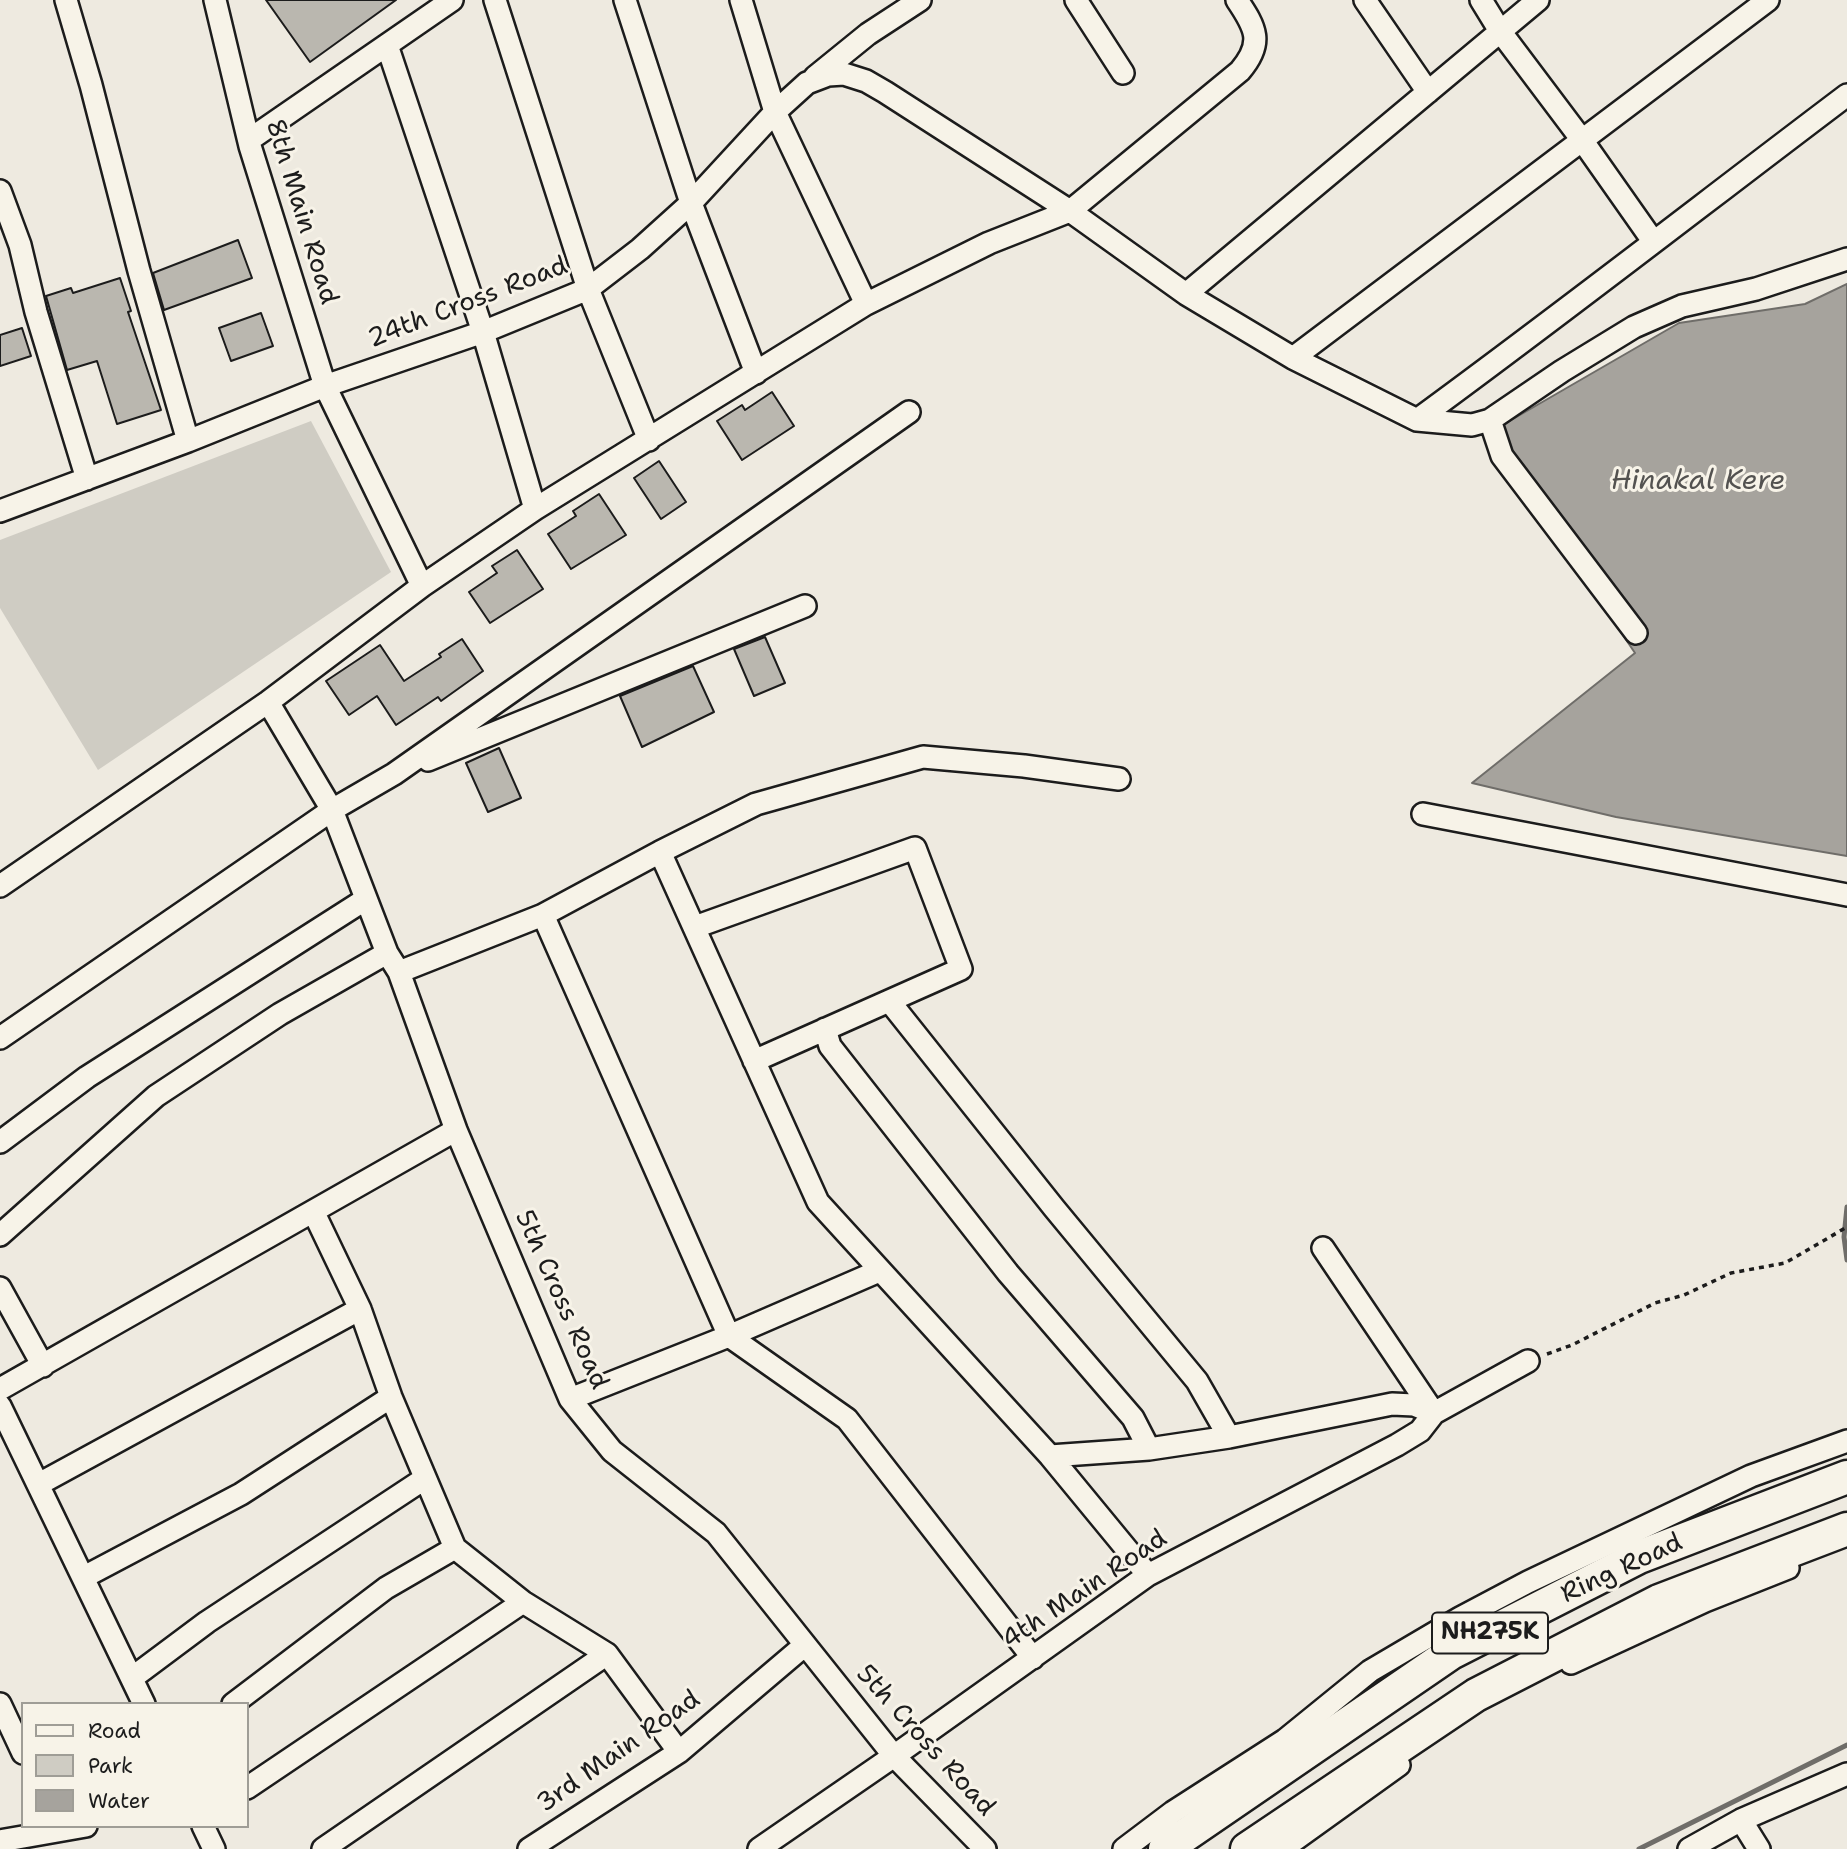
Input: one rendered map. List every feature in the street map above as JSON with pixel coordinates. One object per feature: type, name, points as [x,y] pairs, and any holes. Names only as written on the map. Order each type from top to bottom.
[{"type":"highway","name":"Ring Road","points":[[1165,1849],[1451,1653],[1639,1557],[1847,1477]]},
{"type":"highway","name":"Ring Road","points":[[1247,1849],[1476,1695],[1659,1601],[1847,1529]]},
{"type":"street","points":[[66,0],[188,441]]},
{"type":"street","name":"8th Main Road","points":[[215,0],[249,140],[325,386],[422,586]]},
{"type":"street","points":[[249,140],[452,0]]},
{"type":"street","points":[[495,0],[588,289],[649,440]]},
{"type":"street","points":[[625,0],[691,203],[756,373]]},
{"type":"street","points":[[741,0],[775,112],[866,304]]},
{"type":"street","points":[[807,83],[868,34],[920,0]]},
{"type":"street","points":[[1076,0],[1124,73]]},
{"type":"street","points":[[0,886],[268,702],[422,586],[536,509],[866,304],[989,243],[1070,211],[1240,71],[1252,56],[1256,41],[1251,23],[1237,0]]},
{"type":"street","points":[[1365,0],[1428,92]]},
{"type":"street","points":[[1480,0],[1653,241]]},
{"type":"street","points":[[1186,294],[1538,0]]},
{"type":"street","points":[[1293,358],[1768,0]]},
{"type":"street","points":[[387,45],[483,332],[536,509]]},
{"type":"street","name":"24th Cross Road","points":[[0,511],[188,441],[325,386],[483,332],[588,289],[640,249],[691,203],[775,112],[807,83],[828,75],[844,74],[866,80],[1070,211],[1186,294],[1293,358],[1417,420]]},
{"type":"street","points":[[1417,420],[1532,336],[1847,95]]},
{"type":"street","points":[[0,191],[20,245],[36,312],[87,479]]},
{"type":"street","points":[[1417,420],[1472,425],[1490,420],[1562,371],[1634,327],[1682,306],[1756,289],[1847,259]]},
{"type":"street","points":[[0,1038],[332,810],[394,774],[909,412]]},
{"type":"street","points":[[1490,420],[1502,456],[1636,633]]},
{"type":"street","points":[[394,774],[805,606]]},
{"type":"street","name":"5th Cross Road","points":[[268,702],[332,810],[387,953],[399,972],[456,1130],[570,1399],[612,1451],[716,1533],[894,1756],[985,1849]]},
{"type":"street","points":[[399,972],[543,915],[756,804],[923,757],[1024,766],[1119,779]]},
{"type":"street","points":[[1423,814],[1847,895]]},
{"type":"street","points":[[695,927],[915,848],[961,969],[754,1061]]},
{"type":"street","points":[[660,852],[818,1202],[1051,1456],[1148,1574]]},
{"type":"street","points":[[0,1142],[88,1077],[366,898]]},
{"type":"street","points":[[543,915],[729,1336],[846,1419],[1033,1658]]},
{"type":"street","points":[[0,1235],[156,1096],[279,1014],[387,953]]},
{"type":"street","points":[[890,1002],[1054,1208],[1197,1381],[1228,1437]]},
{"type":"street","points":[[825,1029],[830,1046],[1008,1272],[1133,1418],[1149,1449]]},
{"type":"street","points":[[0,1389],[456,1130]]},
{"type":"street","points":[[314,1213],[359,1309],[391,1397],[455,1548],[523,1602],[607,1654],[679,1752]]},
{"type":"street","points":[[1323,1248],[1434,1413]]},
{"type":"street","points":[[570,1399],[729,1336],[879,1271]]},
{"type":"street","points":[[0,1288],[43,1366]]},
{"type":"street","points":[[39,1484],[359,1309]]},
{"type":"street","name":"4th Main Road","points":[[759,1849],[1033,1658],[1148,1574],[1397,1445],[1420,1431],[1434,1413],[1528,1361]]},
{"type":"street","points":[[84,1577],[241,1494],[391,1397]]},
{"type":"street","points":[[1051,1456],[1149,1449],[1228,1437],[1392,1404],[1414,1405],[1434,1413]]},
{"type":"street","points":[[0,1406],[143,1702]]},
{"type":"street","points":[[1124,1849],[1173,1812],[1285,1740],[1370,1671],[1460,1618],[1528,1582],[1751,1476],[1847,1441]]},
{"type":"street","points":[[132,1678],[207,1622],[424,1479]]},
{"type":"street","points":[[1282,1849],[1459,1722],[1520,1686],[1705,1601],[1847,1544]]},
{"type":"street","points":[[236,1702],[387,1588],[455,1548]]},
{"type":"street","points":[[248,1787],[523,1602]]},
{"type":"street","name":"3rd Main Road","points":[[528,1849],[679,1752],[805,1645]]},
{"type":"street","points":[[323,1849],[607,1654]]},
{"type":"street","points":[[0,1704],[21,1749]]},
{"type":"street","points":[[1689,1849],[1741,1820],[1844,1780]]},
{"type":"street","points":[[1741,1820],[1759,1849]]},
{"type":"street","points":[[0,1841],[62,1836],[81,1828]]},
{"type":"street","points":[[204,1828],[214,1849]]},
{"type":"path","points":[[1528,1361],[1572,1345],[1655,1303],[1684,1295],[1731,1273],[1785,1263],[1847,1227]]},
{"type":"green space","points":[[311,421],[391,572],[98,770],[0,608],[0,540]]},
{"type":"water","name":"Hinakal Kere","points":[[1847,284],[1847,856],[1616,817],[1472,783],[1635,653],[1487,434],[1679,323],[1805,304]]},
{"type":"building","points":[[266,0],[396,0],[310,62]]},
{"type":"building","points":[[238,240],[252,278],[164,310],[153,273]]},
{"type":"building","points":[[120,278],[131,311],[128,312],[161,410],[117,424],[97,361],[67,370],[46,296],[71,288],[73,293]]},
{"type":"building","points":[[261,313],[273,346],[231,361],[219,328]]},
{"type":"building","points":[[22,328],[31,356],[0,366],[0,335]]},
{"type":"building","points":[[772,392],[794,426],[742,460],[717,421],[742,405],[745,410]]},
{"type":"building","points":[[659,461],[686,502],[661,519],[634,478]]},
{"type":"building","points":[[599,494],[626,535],[571,569],[548,534],[576,516],[573,511]]},
{"type":"building","points":[[517,550],[543,589],[490,623],[469,592],[497,573],[492,566]]},
{"type":"building","points":[[765,637],[785,683],[754,696],[734,649]]},
{"type":"building","points":[[462,639],[483,671],[441,701],[438,697],[396,725],[377,696],[349,715],[326,681],[380,645],[404,681],[441,657],[439,654]]},
{"type":"building","points":[[693,666],[714,712],[642,747],[620,696]]},
{"type":"building","points":[[499,748],[521,798],[488,812],[466,763]]},
{"type":"waterway","points":[[1847,1207],[1844,1237],[1847,1260]]},
{"type":"waterway","points":[[1639,1849],[1847,1745]]}]
